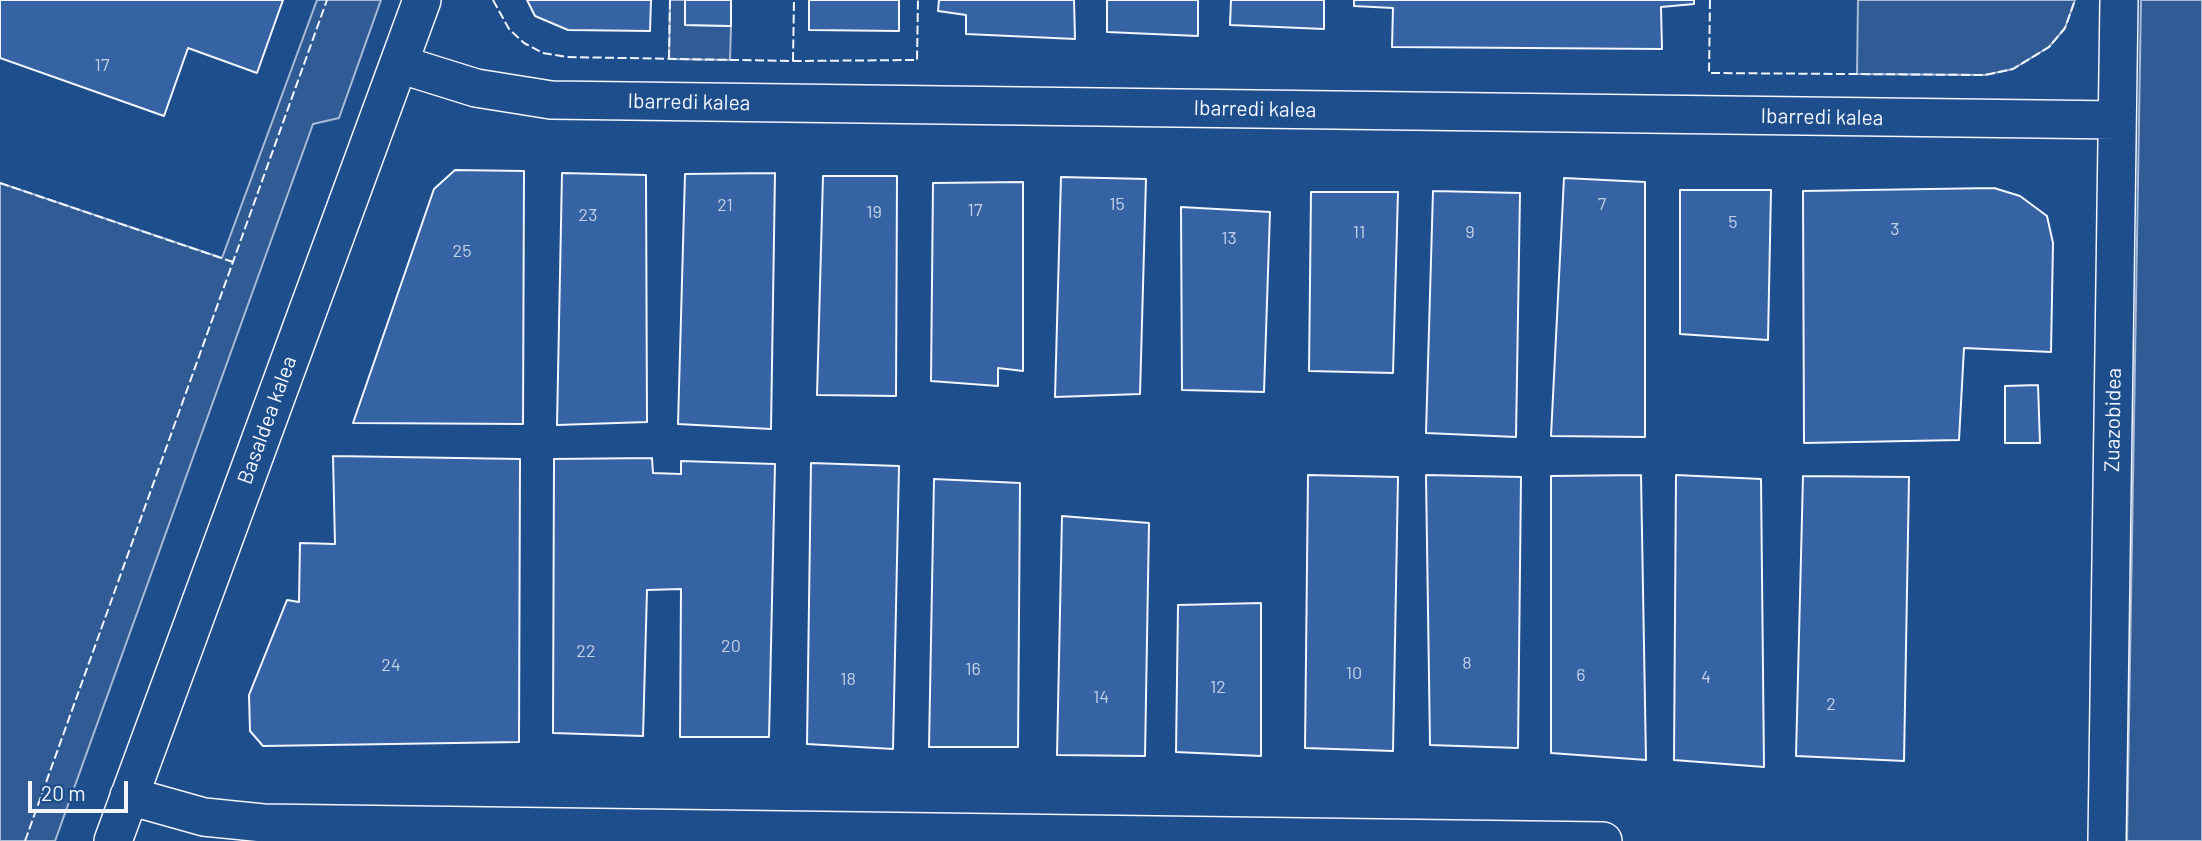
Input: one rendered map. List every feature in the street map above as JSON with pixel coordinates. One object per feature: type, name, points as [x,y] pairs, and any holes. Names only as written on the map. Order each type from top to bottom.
[{"type":"street","name":"Basaldea kalea","points":[[113,841],[422,0]]},
{"type":"street","name":"Zuazobidea","points":[[2107,841],[2119,0]]},
{"type":"street","name":"Ibarredi kalea","points":[[399,64],[475,88],[551,100],[2117,120]]},
{"type":"street","points":[[129,796],[204,817],[263,823],[1603,841]]},
{"type":"shaded area","points":[[317,0],[381,0],[339,118],[313,124],[55,841],[0,841],[0,183],[222,258]]},
{"type":"shaded area","points":[[670,0],[685,0],[686,25],[731,26],[730,60],[669,59]]},
{"type":"shaded area","points":[[1858,0],[2075,0],[2065,28],[2049,47],[2013,69],[1985,75],[1857,74]]},
{"type":"shaded area","points":[[2141,0],[2202,0],[2202,841],[2127,841]]},
{"type":"building","points":[[0,0],[283,0],[257,73],[188,48],[164,116],[0,58]]},
{"type":"building","points":[[527,0],[651,0],[650,31],[568,30],[535,16]]},
{"type":"building","points":[[685,0],[731,0],[731,26],[685,25]]},
{"type":"building","points":[[809,0],[899,0],[899,31],[809,30]]},
{"type":"building","points":[[939,0],[1074,0],[1075,39],[966,34],[966,15],[938,11]]},
{"type":"building","points":[[1107,0],[1198,0],[1198,36],[1107,32]]},
{"type":"building","points":[[1231,0],[1324,0],[1324,29],[1230,25]]},
{"type":"building","points":[[1354,0],[1694,0],[1694,4],[1661,7],[1662,49],[1392,47],[1393,8],[1354,6]]},
{"type":"building","points":[[455,170],[524,171],[523,424],[353,423],[434,189]]},
{"type":"building","points":[[562,173],[646,175],[647,422],[557,425]]},
{"type":"building","points":[[775,173],[771,429],[678,424],[685,174]]},
{"type":"building","points":[[823,176],[897,176],[896,396],[817,395]]},
{"type":"building","points":[[1061,177],[1146,179],[1140,394],[1055,397]]},
{"type":"building","points":[[1564,178],[1645,182],[1645,437],[1551,436]]},
{"type":"building","points":[[1023,182],[1023,371],[998,368],[998,386],[931,381],[933,183]]},
{"type":"building","points":[[1994,188],[2020,196],[2047,216],[2053,243],[2051,352],[1964,348],[1959,440],[1804,443],[1803,191]]},
{"type":"building","points":[[1680,190],[1771,190],[1768,340],[1680,334]]},
{"type":"building","points":[[1433,191],[1520,193],[1516,437],[1426,433]]},
{"type":"building","points":[[1311,192],[1398,192],[1393,373],[1309,371]]},
{"type":"building","points":[[1181,207],[1270,212],[1264,392],[1182,390]]},
{"type":"building","points":[[2038,385],[2040,443],[2005,443],[2005,386]]},
{"type":"building","points":[[333,456],[520,459],[519,742],[263,746],[250,731],[249,695],[287,600],[299,602],[300,543],[335,544]]},
{"type":"building","points":[[652,458],[653,473],[681,474],[681,461],[775,464],[769,737],[680,737],[681,589],[647,590],[643,736],[553,733],[554,459]]},
{"type":"building","points":[[811,463],[899,466],[893,749],[807,744]]},
{"type":"building","points":[[1308,475],[1398,477],[1393,751],[1305,748]]},
{"type":"building","points":[[1426,475],[1521,477],[1518,748],[1430,745]]},
{"type":"building","points":[[1641,475],[1646,760],[1551,753],[1551,476]]},
{"type":"building","points":[[1676,475],[1761,479],[1764,767],[1674,760]]},
{"type":"building","points":[[1803,476],[1909,477],[1904,761],[1796,756]]},
{"type":"building","points":[[934,479],[1020,483],[1018,747],[929,747]]},
{"type":"building","points":[[1062,516],[1149,523],[1145,756],[1057,755]]},
{"type":"building","points":[[1261,603],[1261,756],[1176,752],[1178,605]]},
{"type":"fence","points":[[25,841],[327,0]]},
{"type":"fence","points":[[493,0],[509,29],[524,43],[543,53],[567,57],[793,61],[917,60],[918,0]]},
{"type":"fence","points":[[669,59],[670,0]]},
{"type":"fence","points":[[793,61],[794,0]]},
{"type":"fence","points":[[1710,0],[1709,73],[1985,75],[2013,69],[2049,47],[2065,28],[2075,0]]},
{"type":"fence","points":[[0,183],[233,262]]}]
